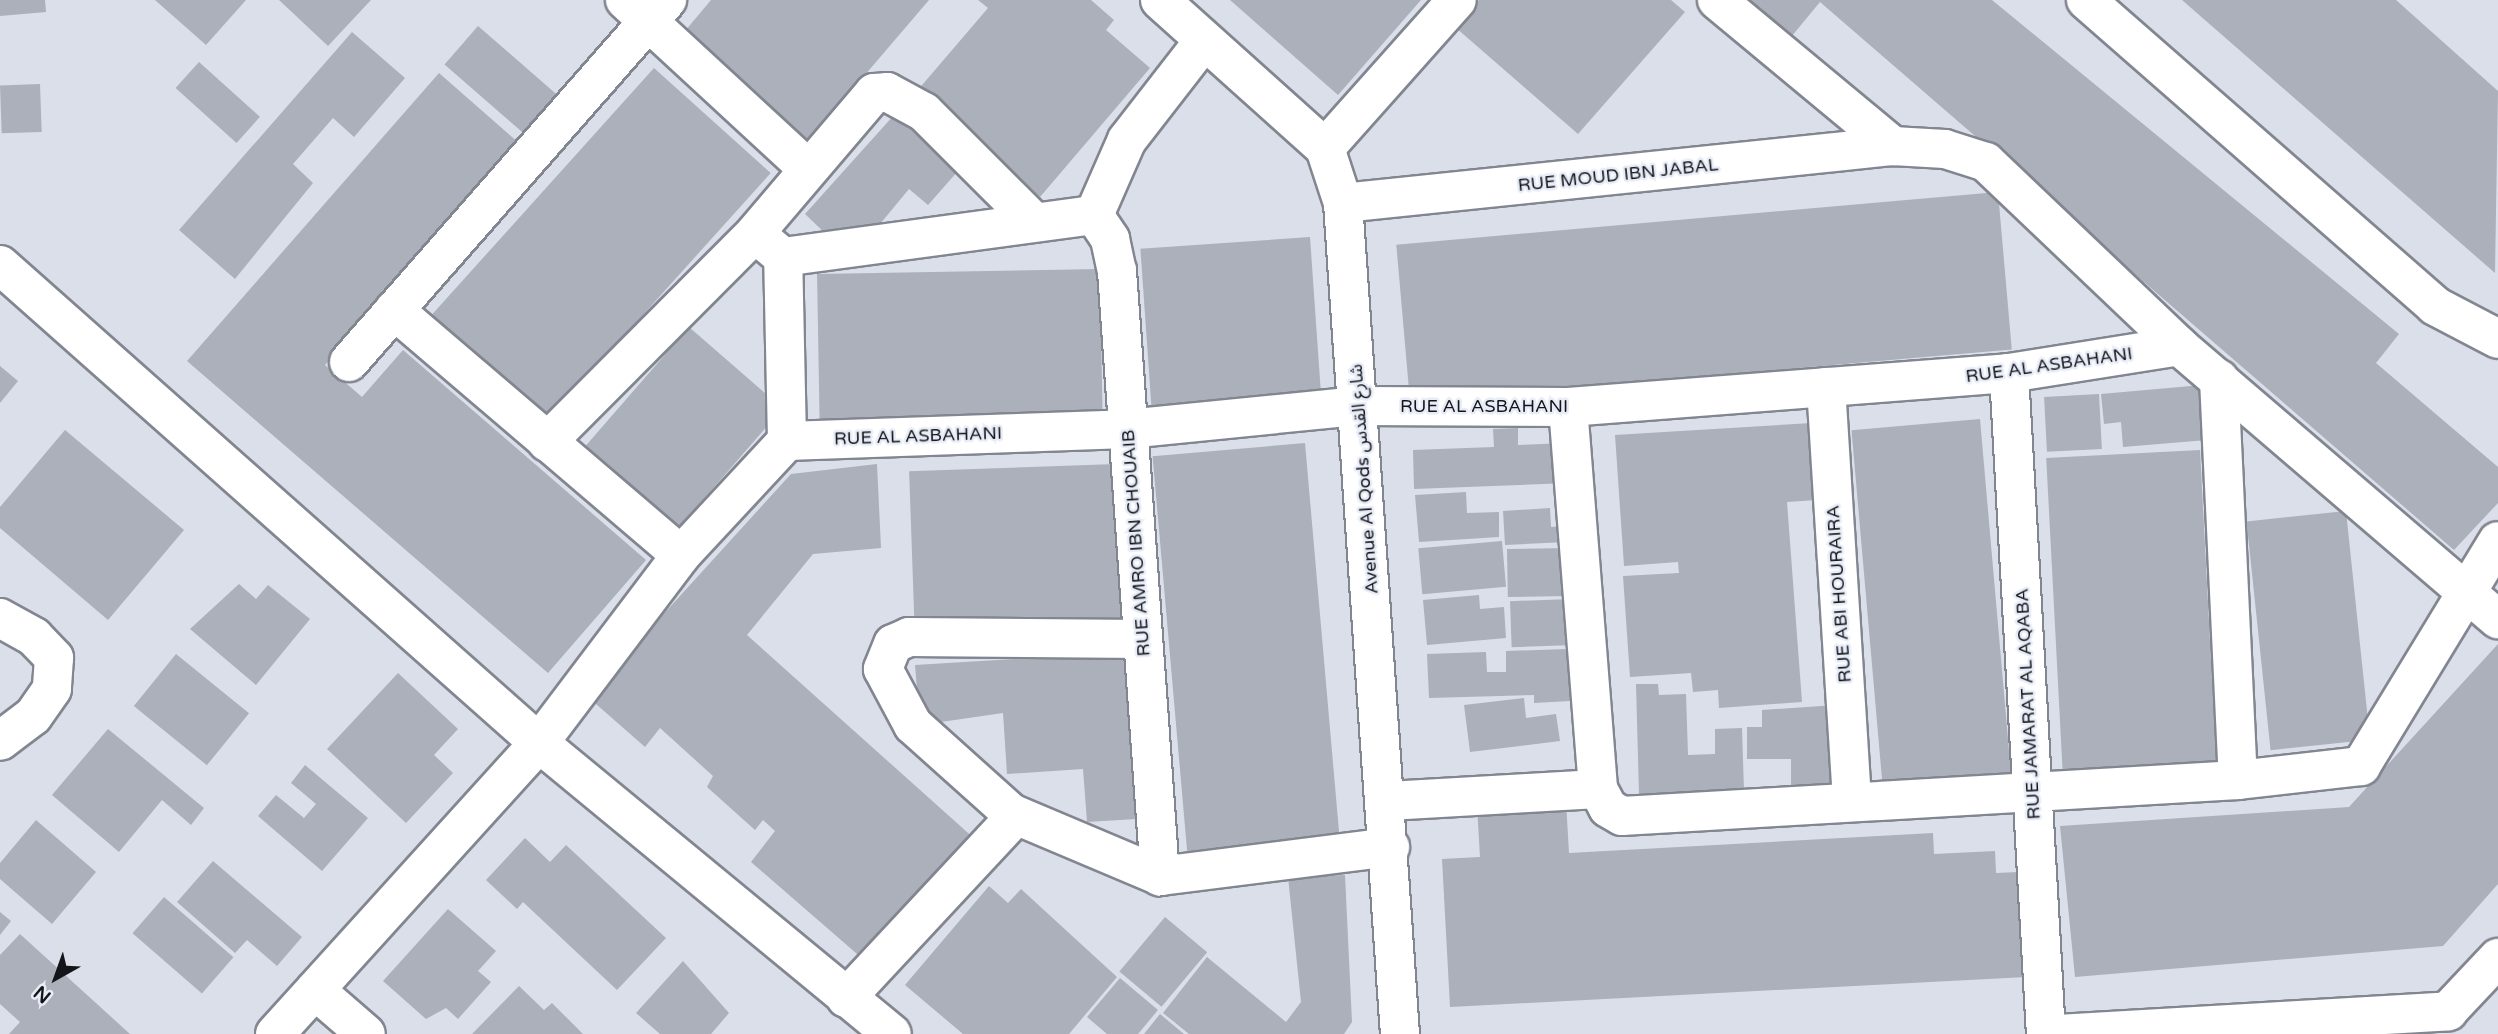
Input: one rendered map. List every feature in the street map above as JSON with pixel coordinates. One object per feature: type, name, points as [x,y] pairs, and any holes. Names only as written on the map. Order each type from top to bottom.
[{"type":"street","points":[[1160,0],[1203,42],[1325,148],[1457,0]]},
{"type":"street","points":[[1717,0],[1893,146]]},
{"type":"street","points":[[2086,0],[2435,306],[2498,339]]},
{"type":"street","points":[[349,362],[647,7],[808,169]]},
{"type":"street","points":[[769,245],[1094,215],[1127,140],[1203,42]]},
{"type":"street","points":[[547,442],[769,245],[808,169],[863,99],[887,92],[924,112],[1034,222]]},
{"type":"street","name":"RUE MOUD IBN JABAL","points":[[1343,203],[1893,146],[1945,149],[1986,162],[2179,346],[2498,619]]},
{"type":"street","name":"Avenue Al Qods شارع القدس","points":[[1325,148],[1343,203],[1388,801],[1400,1034]]},
{"type":"street","name":"RUE AMRO IBN CHOUAIB","points":[[1094,215],[1110,239],[1117,271],[1160,876]]},
{"type":"street","points":[[275,1034],[539,743],[681,555],[787,441],[769,245]]},
{"type":"street","points":[[0,265],[539,743],[892,1034]]},
{"type":"street","points":[[394,310],[681,555]]},
{"type":"street","name":"RUE AL ASBAHANI","points":[[787,441],[1127,429],[1359,406],[1569,407],[2009,373],[2179,346]]},
{"type":"street","name":"RUE JAMARAT AL AQABA","points":[[2009,373],[2046,1034]]},
{"type":"street","points":[[2219,379],[2238,780]]},
{"type":"street","name":"RUE ABI HOURAIRA","points":[[1826,387],[1852,801]]},
{"type":"street","points":[[1569,407],[1598,789],[1608,808],[1622,816],[2238,780],[2361,766],[2498,541]]},
{"type":"street","points":[[0,618],[34,637],[54,658],[52,689],[33,716],[0,741]]},
{"type":"street","points":[[1143,639],[909,637],[884,655],[883,669],[913,725],[1016,816],[1160,876],[1391,847]]},
{"type":"street","points":[[1388,801],[1598,789]]},
{"type":"street","points":[[846,998],[1016,816]]},
{"type":"street","points":[[2055,1034],[2449,1022],[2498,958]]},
{"type":"street","points":[[315,989],[366,1034]]},
{"type":"building","points":[[0,0],[45,0],[46,12],[0,16]]},
{"type":"building","points":[[155,0],[246,0],[206,45]]},
{"type":"building","points":[[279,0],[371,0],[328,46]]},
{"type":"building","points":[[711,0],[929,0],[805,145],[680,37]]},
{"type":"building","points":[[978,0],[1091,0],[1114,20],[1106,30],[1150,68],[1040,197],[917,91],[988,8]]},
{"type":"building","points":[[1230,0],[1421,0],[1338,95]]},
{"type":"building","points":[[1479,0],[1671,0],[1685,12],[1578,134],[1455,27]]},
{"type":"building","points":[[1728,0],[1992,0],[2399,334],[2376,363],[2498,467],[2498,503],[2454,550],[1820,2],[1782,48]]},
{"type":"building","points":[[2182,0],[2396,0],[2498,91],[2495,273]]},
{"type":"building","points":[[478,26],[560,98],[527,136],[445,64]]},
{"type":"building","points":[[352,32],[405,78],[354,137],[333,118],[293,164],[313,183],[235,279],[179,230]]},
{"type":"building","points":[[199,62],[260,117],[237,143],[176,88]]},
{"type":"building","points":[[654,68],[771,173],[547,421],[431,316]]},
{"type":"building","points":[[439,73],[520,144],[325,365],[362,397],[403,350],[646,560],[548,673],[187,361]]},
{"type":"building","points":[[40,84],[42,132],[2,133],[0,85]]},
{"type":"building","points":[[894,115],[958,171],[928,205],[909,189],[875,230],[826,234],[805,214]]},
{"type":"building","points":[[1998,192],[2012,349],[1410,402],[1396,245]]},
{"type":"building","points":[[1310,237],[1321,399],[1152,410],[1140,249]]},
{"type":"building","points":[[1100,269],[1103,422],[820,427],[817,274]]},
{"type":"building","points":[[689,327],[783,408],[676,531],[583,449]]},
{"type":"building","points":[[0,366],[18,381],[0,403]]},
{"type":"building","points":[[2202,385],[2207,440],[2123,447],[2121,422],[2104,424],[2101,394]]},
{"type":"building","points":[[2099,394],[2102,449],[2047,452],[2044,397]]},
{"type":"building","points":[[1980,419],[2011,773],[1882,784],[1851,430]]},
{"type":"building","points":[[1812,423],[1817,500],[1787,502],[1802,702],[1719,708],[1718,690],[1693,692],[1691,673],[1630,677],[1623,576],[1679,573],[1678,562],[1624,566],[1615,435]]},
{"type":"building","points":[[1518,428],[1518,445],[1566,443],[1568,483],[1414,489],[1413,450],[1494,447],[1493,429]]},
{"type":"building","points":[[65,430],[184,530],[108,620],[0,528],[0,507]]},
{"type":"building","points":[[1305,443],[1340,839],[1187,853],[1153,456]]},
{"type":"building","points":[[2200,450],[2216,764],[2063,772],[2046,458]]},
{"type":"building","points":[[877,464],[881,548],[813,554],[747,635],[977,841],[864,960],[751,862],[775,831],[763,820],[755,830],[707,787],[713,776],[660,728],[645,747],[588,697],[791,474]]},
{"type":"building","points":[[1116,464],[1122,622],[915,629],[909,471]]},
{"type":"building","points":[[1466,492],[1467,513],[1499,512],[1499,537],[1419,542],[1415,495]]},
{"type":"building","points":[[1550,508],[1551,527],[1567,526],[1567,542],[1505,545],[1503,511]]},
{"type":"building","points":[[2346,511],[2370,740],[2271,750],[2247,521]]},
{"type":"building","points":[[1502,541],[1506,587],[1422,594],[1418,548]]},
{"type":"building","points":[[1568,548],[1569,596],[1508,597],[1507,549]]},
{"type":"building","points":[[239,584],[256,599],[268,585],[310,619],[256,685],[190,629]]},
{"type":"building","points":[[1479,595],[1480,609],[1504,607],[1506,638],[1427,645],[1423,600]]},
{"type":"building","points":[[1572,599],[1574,645],[1512,647],[1510,601]]},
{"type":"building","points":[[2498,644],[2498,884],[2443,946],[2075,977],[2060,826],[2349,807]]},
{"type":"building","points":[[1567,649],[1570,701],[1534,703],[1534,695],[1429,698],[1427,654],[1486,652],[1487,672],[1506,672],[1506,651]]},
{"type":"building","points":[[1126,652],[1137,819],[1087,822],[1083,769],[1007,774],[1003,713],[920,725],[915,665]]},
{"type":"building","points":[[176,654],[249,713],[207,765],[134,706]]},
{"type":"building","points":[[398,673],[458,729],[434,755],[453,773],[406,823],[327,749]]},
{"type":"building","points":[[1636,684],[1658,684],[1659,695],[1686,694],[1688,755],[1715,754],[1715,729],[1742,728],[1744,791],[1639,794]]},
{"type":"building","points":[[1524,698],[1526,718],[1556,714],[1560,741],[1470,752],[1464,705]]},
{"type":"building","points":[[1836,705],[1836,787],[1791,786],[1791,759],[1747,759],[1747,727],[1762,727],[1762,710]]},
{"type":"building","points":[[108,729],[204,808],[191,825],[162,800],[119,852],[52,795]]},
{"type":"building","points":[[305,765],[368,818],[322,871],[258,816],[276,795],[304,818],[316,804],[291,783]]},
{"type":"building","points":[[1566,801],[1569,853],[1933,833],[1934,854],[1995,851],[1996,873],[2019,872],[2026,977],[1450,1007],[1442,859],[1480,857],[1477,806]]},
{"type":"building","points":[[36,820],[96,872],[52,924],[0,879],[0,863]]},
{"type":"building","points":[[525,838],[550,862],[566,845],[666,938],[617,990],[523,902],[517,909],[486,880]]},
{"type":"building","points":[[213,861],[302,937],[277,966],[247,940],[235,953],[177,902]]},
{"type":"building","points":[[1345,875],[1352,1022],[1344,1034],[1189,1034],[1163,1013],[1207,957],[1286,1022],[1301,1002],[1288,877]]},
{"type":"building","points":[[989,886],[1008,903],[1021,889],[1117,977],[1069,1034],[963,1034],[905,985]]},
{"type":"building","points":[[164,897],[233,957],[202,994],[133,933]]},
{"type":"building","points":[[448,909],[496,951],[478,971],[491,982],[458,1019],[446,1008],[426,1019],[383,981]]},
{"type":"building","points":[[0,912],[11,921],[0,935]]},
{"type":"building","points":[[1165,917],[1207,952],[1161,1007],[1119,971]]},
{"type":"building","points":[[20,934],[130,1034],[9,1034],[20,1022],[0,1004],[0,955]]},
{"type":"building","points":[[683,961],[729,1013],[711,1034],[660,1034],[636,1013]]},
{"type":"building","points":[[1120,978],[1158,1010],[1138,1034],[1107,1034],[1087,1017]]},
{"type":"building","points":[[519,986],[544,1010],[552,1003],[583,1034],[472,1034]]},
{"type":"building","points":[[1160,1014],[1184,1034],[1144,1034]]}]
